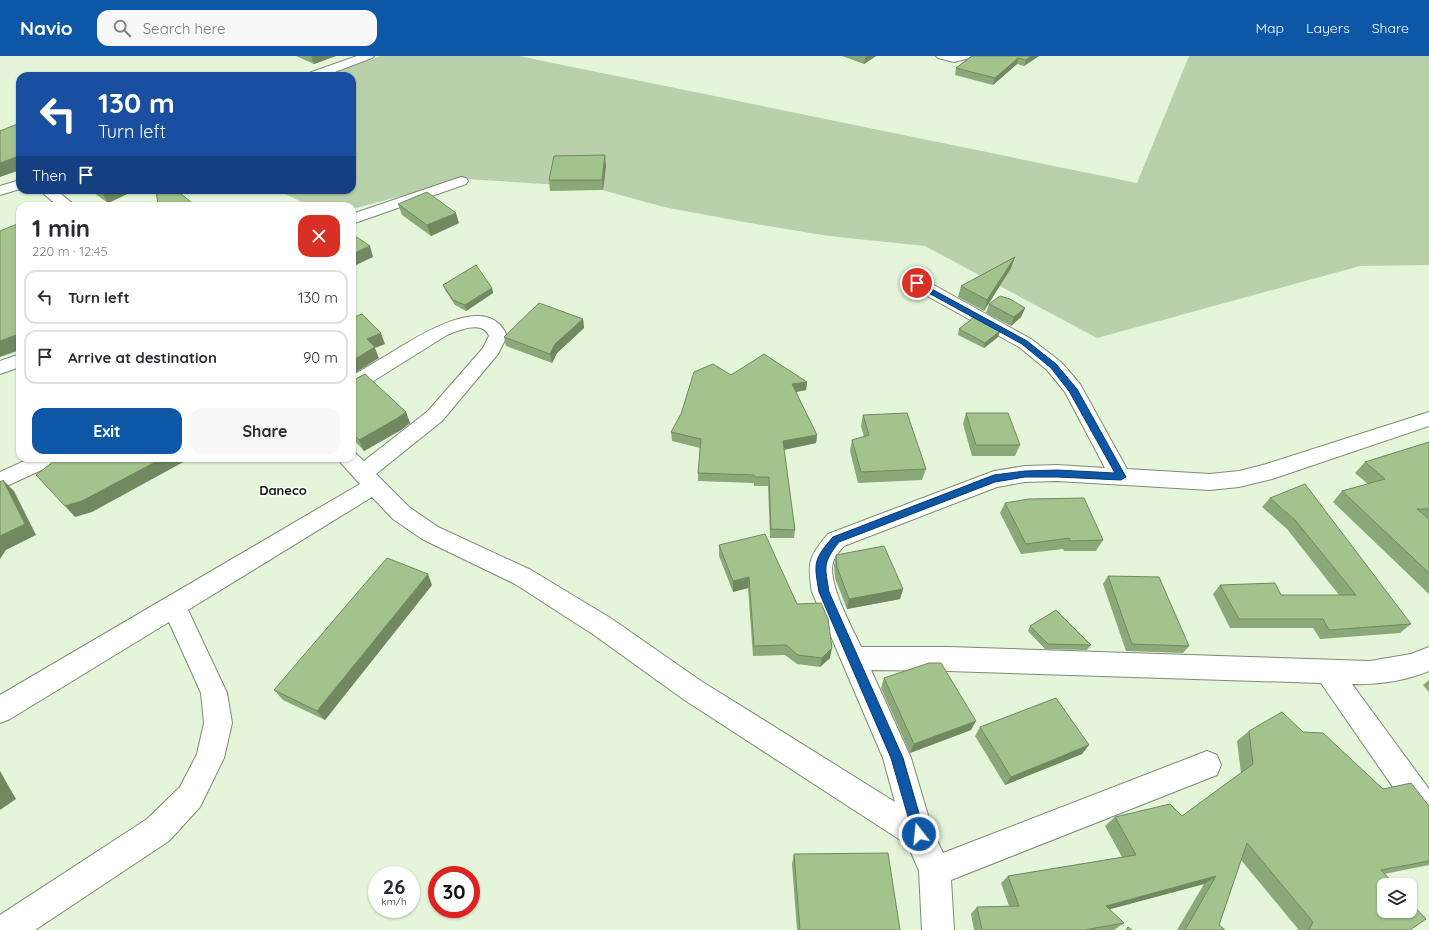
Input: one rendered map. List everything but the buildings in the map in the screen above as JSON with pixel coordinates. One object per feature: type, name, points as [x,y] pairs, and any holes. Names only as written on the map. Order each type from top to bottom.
[{"type":"street","points":[[324,72],[368,56]]},
{"type":"street","points":[[942,56],[954,59],[966,56]]},
{"type":"street","points":[[356,218],[461,181]]},
{"type":"street","points":[[0,191],[16,185]]},
{"type":"street","points":[[52,194],[62,202]]},
{"type":"street","points":[[917,283],[1025,343],[1054,366],[1073,389],[1121,477]]},
{"type":"street","points":[[0,710],[174,606],[362,472],[435,416],[491,350],[498,336],[495,328],[488,323],[473,322],[455,325],[440,331],[356,383]]},
{"type":"street","points":[[0,368],[16,362]]},
{"type":"street","points":[[938,930],[935,871],[919,834],[897,758],[824,592],[820,569],[823,556],[836,540],[994,478],[1025,474],[1057,473],[1210,482],[1238,479],[1264,473],[1429,419]]},
{"type":"street","points":[[0,482],[42,462]]},
{"type":"street","points":[[362,472],[401,513],[430,533],[530,582],[603,627],[692,690],[919,834]]},
{"type":"street","points":[[6,930],[158,830],[190,797],[210,758],[218,723],[214,693],[174,606]]},
{"type":"street","points":[[852,658],[956,659],[1370,673],[1412,666],[1429,660]]},
{"type":"street","points":[[1328,672],[1416,796],[1429,811]]},
{"type":"street","points":[[935,871],[1207,765]]},
{"type":"green space","points":[[381,56],[519,56],[1137,183],[1189,56],[1429,56],[1429,265],[1360,266],[1097,338],[925,246],[829,236],[744,222],[664,207],[591,187],[466,179],[356,208],[356,202],[302,202],[285,194],[356,194],[356,72],[337,72]]},
{"type":"district","name":"Daneco","points":[[283,490]]},
{"type":"route","points":[[917,283],[1025,343],[1054,366],[1073,389],[1121,477],[1057,473],[1025,474],[994,478],[836,540],[823,556],[820,569],[824,592],[897,758],[919,834]]}]
